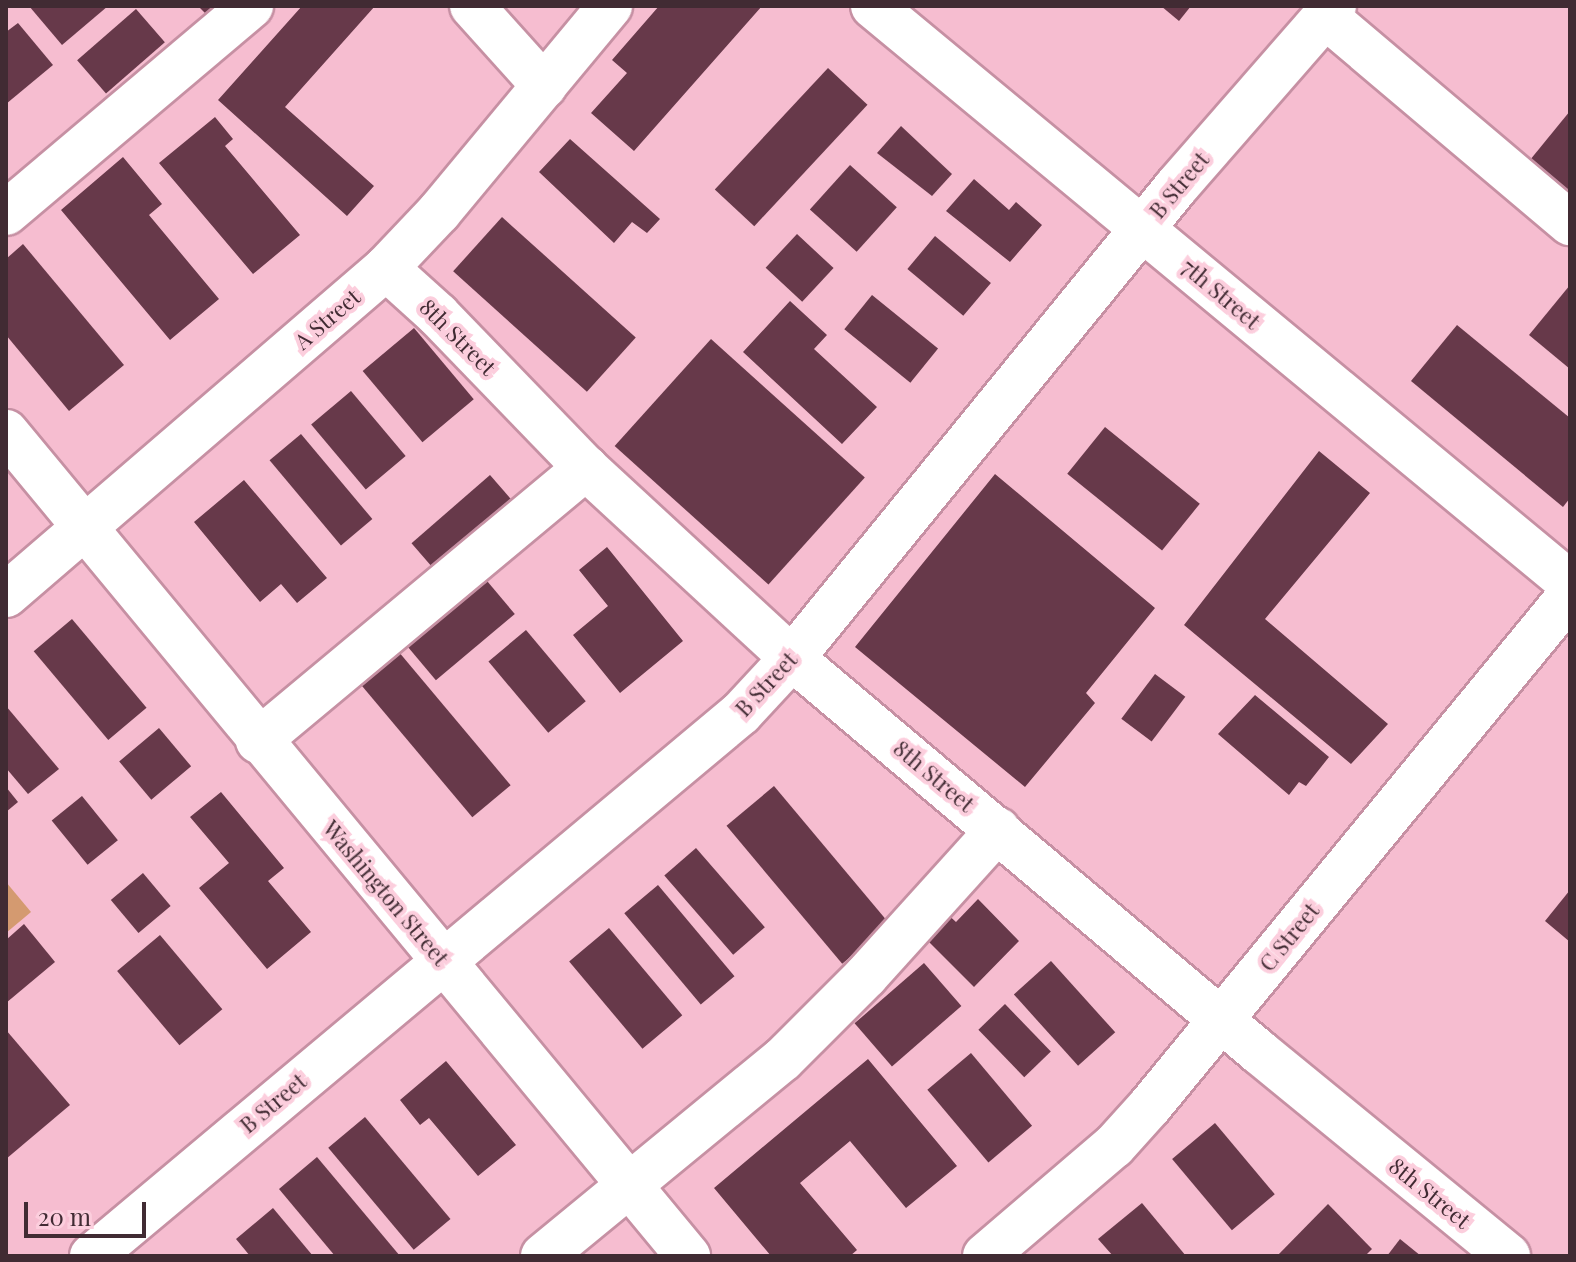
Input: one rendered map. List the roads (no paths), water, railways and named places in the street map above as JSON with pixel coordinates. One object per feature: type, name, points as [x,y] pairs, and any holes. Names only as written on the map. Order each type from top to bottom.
[{"type":"street","points":[[6,213],[251,6]]},
{"type":"street","points":[[472,6],[544,86]]},
{"type":"street","name":"A Street","points":[[6,595],[386,268],[439,212],[610,6]]},
{"type":"street","name":"7th Street","points":[[873,6],[1570,583]]},
{"type":"street","points":[[1329,11],[1570,223]]},
{"type":"street","name":"B Street","points":[[92,1256],[741,713],[792,658],[1143,229],[1329,11]]},
{"type":"street","name":"8th Street","points":[[386,268],[438,315],[586,468],[792,658],[1508,1256]]},
{"type":"street","name":"Washington Street","points":[[6,432],[258,741],[688,1256]]},
{"type":"street","points":[[258,741],[586,468]]},
{"type":"street","name":"C Street","points":[[985,1256],[1114,1146],[1570,595]]},
{"type":"street","points":[[543,1256],[783,1059],[866,976],[998,830]]}]
